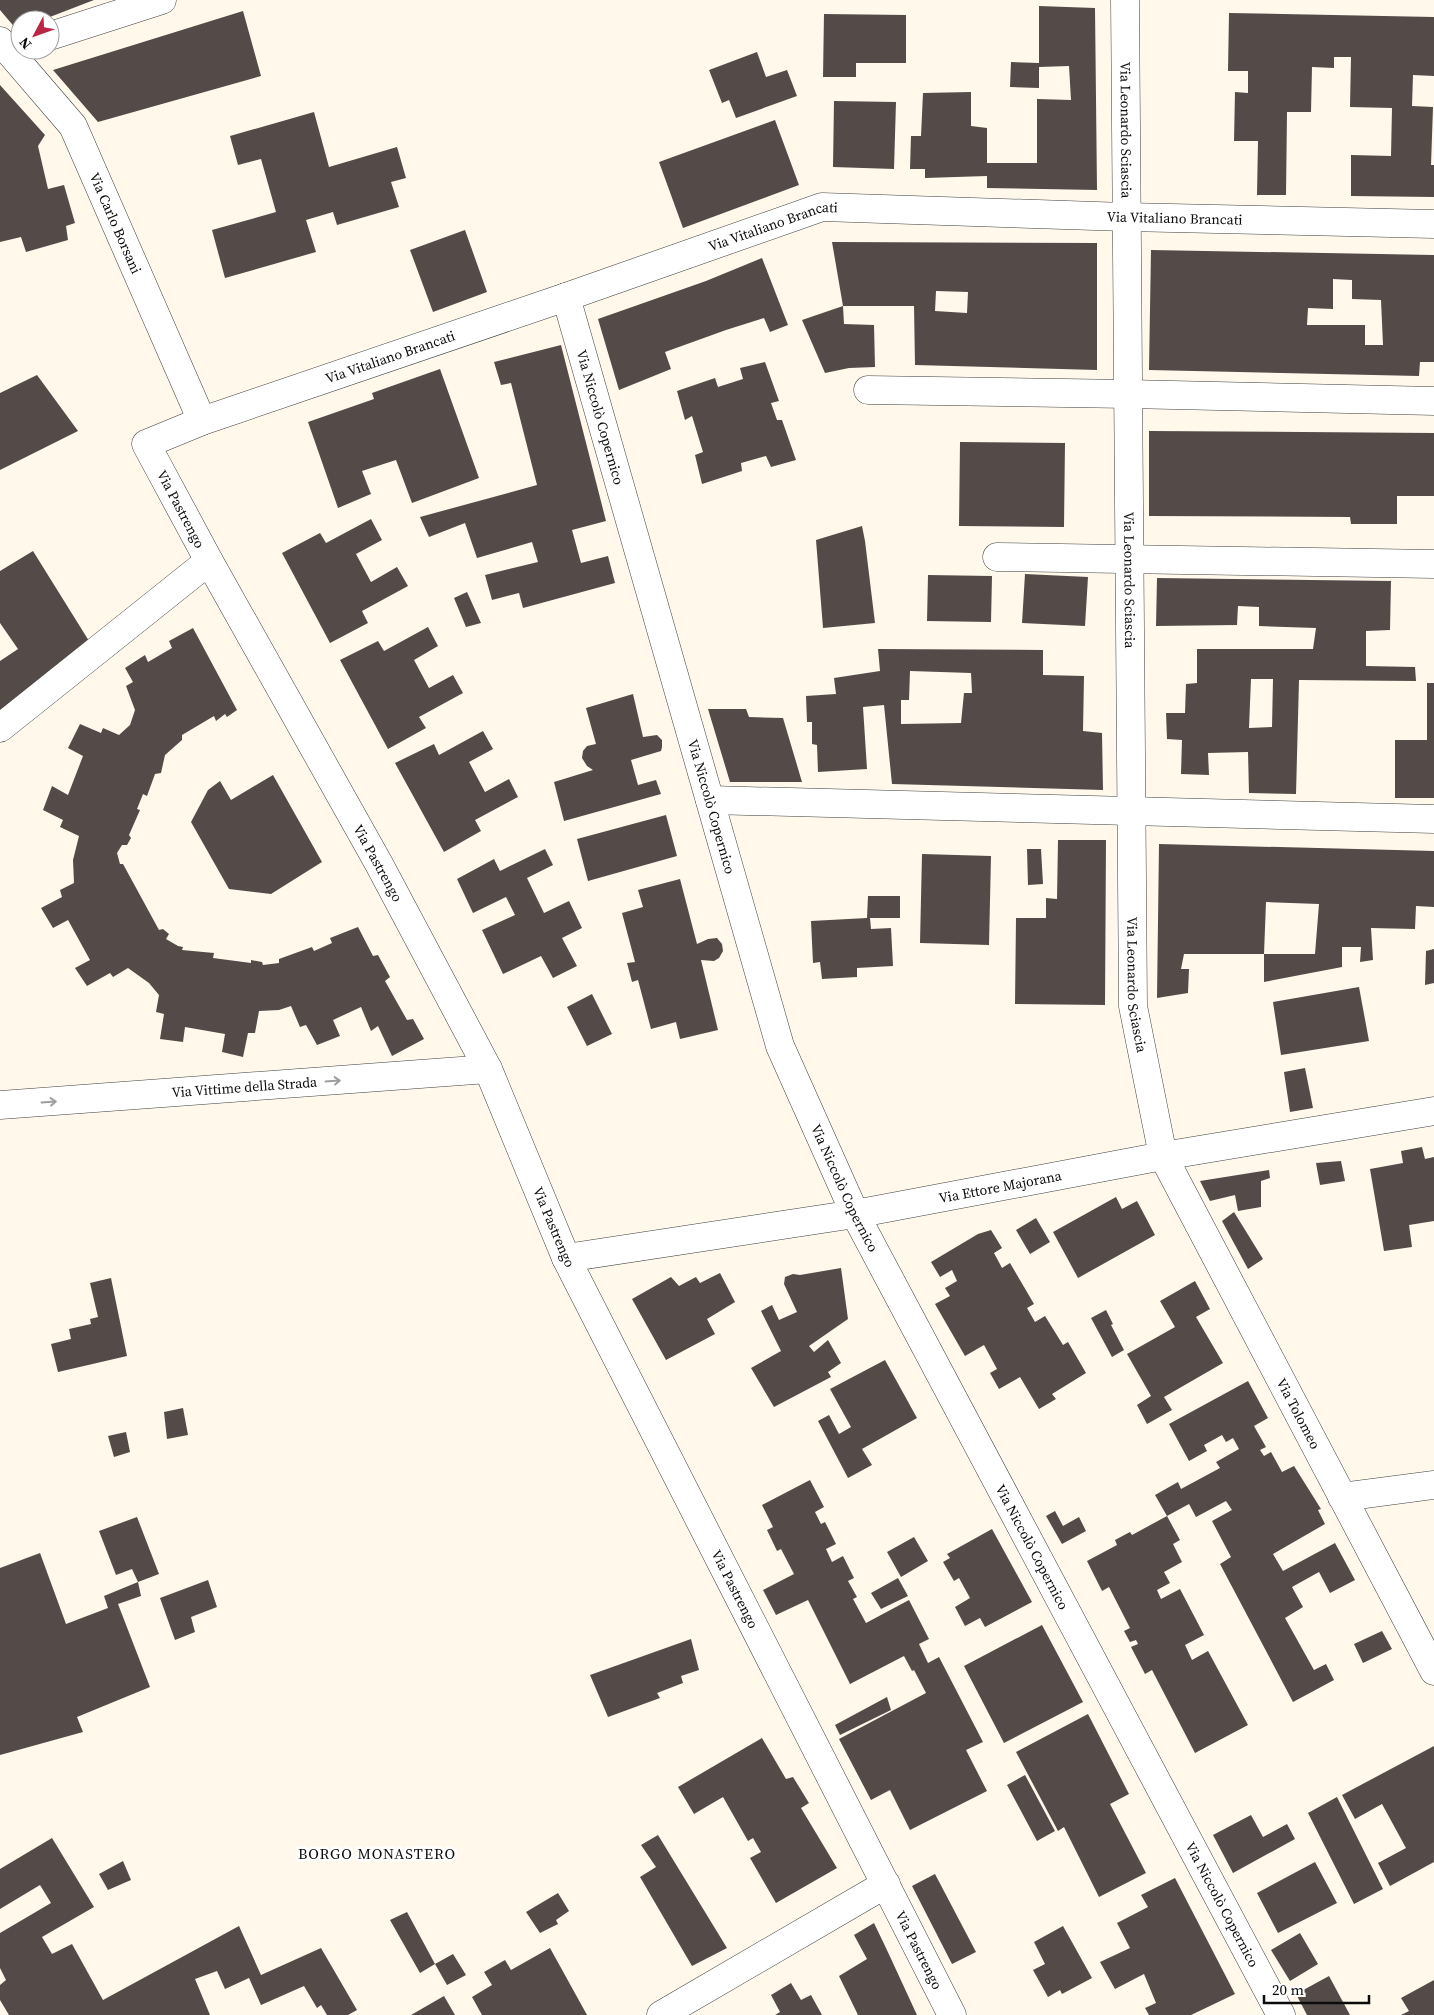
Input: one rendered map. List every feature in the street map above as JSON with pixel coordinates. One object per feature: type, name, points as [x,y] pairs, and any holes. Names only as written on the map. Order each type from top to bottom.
[{"type":"street","points":[[60,33],[162,0]]},
{"type":"street","name":"Via Leonardo Sciascia","points":[[1125,0],[1133,1006],[1163,1156]]},
{"type":"street","name":"Via Carlo Borsani","points":[[9,45],[73,126],[202,421]]},
{"type":"street","name":"Via Vitaliano Brancati","points":[[146,444],[202,421],[566,297],[822,207],[1126,217],[1434,224]]},
{"type":"street","name":"Via Niccolò Copernico","points":[[566,297],[780,1046],[855,1214],[1281,2015]]},
{"type":"street","points":[[868,390],[1128,394],[1434,402]]},
{"type":"street","name":"Via Pastrengo","points":[[146,444],[209,561],[379,864],[488,1069],[566,1258],[952,2015]]},
{"type":"street","points":[[997,557],[1434,564]]},
{"type":"street","points":[[0,728],[209,561]]},
{"type":"street","points":[[710,800],[1434,819]]},
{"type":"street","name":"Via Vittime della Strada","points":[[0,1105],[488,1069]]},
{"type":"street","name":"Via Ettore Majorana","points":[[566,1258],[855,1214],[1163,1156],[1434,1111]]},
{"type":"street","name":"Via Tolomeo","points":[[1163,1156],[1434,1671]]},
{"type":"street","points":[[1342,1497],[1434,1485]]},
{"type":"street","points":[[661,2015],[886,1884]]},
{"type":"building","points":[[0,0],[94,0],[60,13],[60,10],[10,10],[10,22],[0,10]]},
{"type":"building","points":[[1039,6],[1095,8],[1097,190],[987,188],[987,176],[925,178],[925,169],[910,169],[911,136],[921,136],[923,93],[971,92],[971,126],[987,128],[987,163],[1037,163],[1037,99],[1071,100],[1069,66],[1039,67],[1039,88],[1010,87],[1011,62],[1039,63]]},
{"type":"building","points":[[243,11],[261,76],[98,122],[53,70]]},
{"type":"building","points":[[1229,13],[1434,17],[1434,76],[1413,75],[1412,106],[1433,107],[1431,165],[1434,165],[1434,197],[1351,196],[1351,155],[1391,156],[1392,108],[1350,107],[1351,57],[1334,57],[1334,68],[1312,67],[1311,112],[1287,112],[1286,195],[1257,195],[1258,141],[1234,141],[1235,92],[1248,93],[1248,71],[1228,71]]},
{"type":"building","points":[[824,14],[906,15],[906,63],[856,63],[856,77],[823,77]]},
{"type":"building","points":[[757,52],[766,77],[787,70],[797,96],[736,118],[729,100],[722,103],[709,70]]},
{"type":"building","points":[[0,85],[45,135],[38,146],[48,189],[64,185],[75,223],[66,226],[68,240],[26,252],[21,237],[0,242]]},
{"type":"building","points":[[834,101],[896,102],[894,169],[833,167]]},
{"type":"building","points":[[314,112],[329,167],[397,147],[406,178],[391,182],[399,207],[337,225],[333,212],[306,220],[316,252],[225,278],[212,230],[276,212],[261,159],[238,165],[230,136]]},
{"type":"building","points":[[775,120],[799,185],[683,228],[659,162]]},
{"type":"building","points":[[465,230],[487,292],[433,312],[410,250]]},
{"type":"building","points":[[832,242],[1097,243],[1097,370],[915,365],[914,306],[843,306]],"holes":[[[936,291],[968,292],[967,313],[935,311]]]},
{"type":"building","points":[[1151,250],[1434,255],[1434,362],[1420,362],[1419,376],[1149,370]],"holes":[[[1333,279],[1352,280],[1352,299],[1381,300],[1383,345],[1365,345],[1365,325],[1307,325],[1308,308],[1333,309]]]},
{"type":"building","points":[[762,258],[788,325],[770,332],[764,318],[665,352],[671,369],[619,390],[598,319],[706,281]]},
{"type":"building","points":[[843,306],[844,324],[874,325],[875,367],[849,368],[825,373],[802,320]]},
{"type":"building","points":[[561,345],[606,521],[572,530],[581,563],[608,556],[615,583],[523,608],[519,593],[492,600],[485,575],[538,562],[532,542],[477,558],[465,523],[429,537],[420,517],[537,485],[511,383],[501,385],[494,362]]},
{"type":"building","points":[[765,362],[779,401],[771,403],[777,420],[782,420],[796,460],[771,467],[766,456],[741,463],[742,471],[702,484],[695,455],[703,452],[692,416],[685,420],[677,391],[715,378],[718,387],[743,379],[740,368]]},
{"type":"building","points":[[440,369],[479,478],[412,503],[396,460],[362,471],[371,494],[338,508],[308,422],[374,399],[372,393]]},
{"type":"building","points":[[37,375],[78,431],[0,470],[0,393]]},
{"type":"building","points":[[1149,431],[1434,433],[1434,496],[1397,496],[1397,524],[1351,524],[1350,517],[1149,516]]},
{"type":"building","points":[[960,442],[1065,443],[1064,527],[959,526]]},
{"type":"building","points":[[371,519],[382,540],[356,554],[371,582],[397,567],[408,586],[362,611],[368,623],[330,643],[282,553],[320,533],[326,543]]},
{"type":"building","points":[[862,526],[875,623],[823,628],[816,540]]},
{"type":"building","points":[[33,551],[89,641],[0,714],[0,661],[18,649],[0,623],[0,571]]},
{"type":"building","points":[[1025,574],[1088,577],[1085,626],[1022,623]]},
{"type":"building","points":[[928,575],[992,576],[991,622],[927,621]]},
{"type":"building","points":[[1157,578],[1391,581],[1390,630],[1366,631],[1366,666],[1415,667],[1416,681],[1299,680],[1296,794],[1249,793],[1248,752],[1208,753],[1209,775],[1181,774],[1182,740],[1167,739],[1166,713],[1185,713],[1186,684],[1197,683],[1197,649],[1313,649],[1316,628],[1259,626],[1259,607],[1238,606],[1237,625],[1156,626]],"holes":[[[1251,679],[1273,679],[1272,727],[1249,728]]]},
{"type":"building","points":[[467,592],[481,623],[466,627],[454,598]]},
{"type":"building","points":[[428,627],[438,646],[414,660],[429,688],[453,675],[463,693],[419,717],[426,728],[388,749],[340,660],[378,641],[384,651]]},
{"type":"building","points":[[193,628],[237,710],[227,717],[225,714],[216,721],[214,716],[182,735],[182,740],[165,755],[161,773],[155,774],[147,796],[143,794],[137,809],[140,810],[129,835],[131,838],[127,845],[122,845],[117,853],[120,864],[123,864],[159,930],[163,929],[169,934],[166,939],[183,947],[182,950],[214,953],[213,958],[251,963],[251,960],[262,962],[263,965],[279,963],[279,959],[312,947],[314,951],[332,943],[330,938],[358,927],[373,956],[378,955],[390,977],[385,981],[407,1020],[413,1019],[424,1039],[392,1056],[378,1026],[371,1031],[361,1007],[333,1020],[340,1036],[317,1045],[306,1025],[300,1027],[291,1006],[279,1010],[259,1011],[255,1033],[248,1033],[243,1057],[222,1052],[225,1034],[185,1027],[183,1042],[160,1039],[164,1014],[156,1012],[159,995],[149,983],[128,968],[113,977],[110,973],[87,986],[75,968],[90,960],[68,920],[53,928],[41,908],[62,897],[60,890],[74,883],[73,860],[79,836],[60,827],[63,820],[43,810],[52,786],[68,795],[83,756],[68,748],[80,724],[101,733],[103,728],[119,735],[130,725],[135,710],[126,686],[133,682],[125,668],[145,655],[148,662],[172,648],[169,641]]},
{"type":"building","points":[[878,649],[1043,650],[1043,675],[1084,676],[1083,731],[1102,733],[1103,790],[892,784],[884,705],[863,707],[867,769],[818,772],[817,745],[812,744],[812,722],[807,722],[806,696],[836,694],[834,678],[880,671]],"holes":[[[910,671],[971,673],[972,693],[964,693],[961,723],[901,724],[901,700],[909,700]]]},
{"type":"building","points":[[1427,683],[1434,683],[1434,798],[1395,798],[1395,740],[1427,740]]},
{"type":"building","points":[[633,694],[643,737],[657,735],[662,740],[661,751],[631,760],[638,785],[656,780],[661,794],[564,821],[554,782],[593,770],[587,766],[582,758],[583,751],[587,746],[596,744],[586,708]]},
{"type":"building","points":[[708,709],[746,709],[749,717],[783,718],[802,782],[730,782]]},
{"type":"building","points":[[483,731],[493,749],[469,762],[485,792],[509,779],[518,797],[475,820],[481,831],[444,852],[395,763],[434,744],[439,755]]},
{"type":"building","points":[[273,775],[322,862],[271,894],[229,889],[191,822],[208,790],[220,781],[231,800]]},
{"type":"building","points":[[666,815],[677,856],[588,881],[577,839]]},
{"type":"building","points":[[1058,840],[1106,840],[1105,1005],[1015,1004],[1016,918],[1046,918],[1046,898],[1057,899]]},
{"type":"building","points":[[1159,844],[1434,851],[1434,907],[1416,906],[1415,929],[1371,928],[1373,960],[1360,962],[1361,947],[1342,947],[1342,967],[1264,982],[1264,954],[1184,954],[1181,969],[1189,969],[1188,993],[1157,998]],"holes":[[[1266,902],[1319,904],[1315,954],[1264,954]]]},
{"type":"building","points":[[545,849],[553,865],[527,878],[544,913],[569,901],[582,928],[562,938],[577,966],[553,978],[541,956],[503,974],[482,930],[515,915],[506,897],[473,913],[457,879],[494,859],[500,871]]},
{"type":"building","points":[[1027,849],[1041,849],[1043,884],[1028,885]]},
{"type":"building","points":[[922,854],[991,856],[989,945],[920,943]]},
{"type":"building","points":[[680,879],[697,944],[708,939],[717,938],[722,944],[723,951],[719,958],[714,961],[701,960],[718,1030],[680,1039],[676,1022],[651,1029],[638,980],[632,982],[627,963],[635,962],[622,913],[643,907],[638,890]]},
{"type":"building","points":[[868,896],[900,896],[900,918],[870,918],[871,929],[891,928],[893,966],[857,968],[857,977],[822,979],[820,962],[813,963],[811,921],[867,918]]},
{"type":"building","points":[[1434,949],[1434,983],[1425,985],[1426,951]]},
{"type":"building","points":[[1359,987],[1369,1041],[1281,1055],[1273,1002]]},
{"type":"building","points":[[592,994],[612,1034],[587,1046],[567,1007]]},
{"type":"building","points":[[1305,1068],[1313,1108],[1290,1112],[1284,1072]]},
{"type":"building","points":[[1422,1147],[1425,1159],[1434,1157],[1434,1221],[1409,1225],[1412,1247],[1384,1251],[1370,1169],[1403,1163],[1401,1151]]},
{"type":"building","points":[[1341,1161],[1345,1181],[1320,1185],[1316,1163]]},
{"type":"building","points":[[1269,1170],[1270,1178],[1261,1181],[1261,1207],[1238,1211],[1235,1195],[1210,1201],[1200,1181]]},
{"type":"building","points":[[1116,1197],[1122,1209],[1137,1201],[1155,1235],[1078,1278],[1053,1232]]},
{"type":"building","points":[[1234,1212],[1263,1259],[1248,1269],[1222,1221]]},
{"type":"building","points":[[1036,1218],[1050,1242],[1030,1254],[1016,1230]]},
{"type":"building","points":[[991,1230],[1002,1248],[994,1253],[1002,1268],[1010,1263],[1034,1304],[1027,1308],[1035,1322],[1045,1316],[1063,1345],[1068,1342],[1086,1373],[1052,1394],[1056,1399],[1039,1409],[1020,1377],[999,1389],[990,1373],[997,1369],[984,1345],[965,1356],[935,1304],[950,1296],[945,1288],[957,1281],[952,1270],[940,1277],[931,1262],[978,1234]]},
{"type":"building","points":[[841,1268],[848,1319],[809,1346],[814,1352],[828,1340],[841,1363],[828,1372],[831,1377],[774,1407],[751,1368],[781,1351],[761,1311],[772,1305],[779,1320],[797,1312],[784,1284],[785,1277],[793,1274],[800,1275]]},
{"type":"building","points":[[720,1273],[735,1302],[707,1319],[715,1334],[666,1360],[632,1299],[671,1277],[679,1286],[696,1277],[700,1283]]},
{"type":"building","points":[[111,1278],[127,1356],[58,1372],[51,1344],[71,1339],[69,1329],[91,1324],[90,1319],[98,1317],[90,1283]]},
{"type":"building","points":[[1195,1281],[1210,1309],[1196,1317],[1223,1363],[1164,1397],[1172,1410],[1147,1424],[1137,1405],[1151,1396],[1127,1354],[1175,1327],[1160,1301]]},
{"type":"building","points":[[1106,1310],[1113,1324],[1111,1325],[1124,1350],[1112,1357],[1091,1318]]},
{"type":"building","points":[[885,1360],[917,1418],[862,1449],[872,1465],[848,1478],[818,1421],[829,1415],[839,1434],[851,1427],[830,1389]]},
{"type":"building","points":[[1248,1381],[1268,1418],[1254,1426],[1266,1447],[1260,1450],[1264,1456],[1271,1452],[1282,1472],[1294,1466],[1321,1509],[1318,1510],[1325,1524],[1273,1554],[1283,1571],[1335,1543],[1355,1580],[1330,1593],[1319,1572],[1292,1587],[1303,1607],[1285,1618],[1314,1670],[1326,1664],[1334,1680],[1293,1702],[1220,1564],[1231,1557],[1212,1521],[1232,1510],[1226,1501],[1196,1517],[1189,1504],[1167,1516],[1155,1495],[1178,1482],[1181,1489],[1220,1468],[1216,1462],[1239,1449],[1233,1438],[1226,1442],[1222,1435],[1204,1445],[1207,1451],[1189,1461],[1169,1424]]},
{"type":"building","points":[[183,1408],[188,1435],[167,1439],[164,1412]]},
{"type":"building","points":[[126,1432],[130,1452],[114,1457],[108,1436]]},
{"type":"building","points":[[810,1480],[824,1507],[815,1512],[821,1524],[825,1522],[836,1544],[826,1549],[832,1562],[843,1556],[854,1578],[848,1581],[857,1597],[853,1599],[866,1623],[909,1600],[929,1639],[919,1644],[928,1663],[939,1657],[983,1742],[966,1750],[987,1791],[910,1830],[890,1790],[871,1800],[839,1739],[926,1693],[914,1670],[912,1671],[904,1656],[850,1684],[808,1600],[776,1615],[763,1590],[794,1574],[781,1549],[777,1551],[767,1530],[773,1527],[762,1505]]},
{"type":"building","points":[[1055,1511],[1063,1526],[1079,1517],[1086,1531],[1062,1544],[1046,1516]]},
{"type":"building","points":[[1167,1516],[1180,1540],[1173,1544],[1182,1562],[1164,1572],[1170,1583],[1157,1590],[1161,1599],[1180,1589],[1204,1635],[1185,1645],[1192,1660],[1208,1651],[1248,1725],[1195,1753],[1152,1670],[1145,1674],[1131,1647],[1138,1644],[1136,1640],[1130,1642],[1124,1631],[1130,1628],[1109,1587],[1102,1591],[1087,1561],[1117,1545],[1115,1540],[1130,1532],[1132,1535]]},
{"type":"building","points":[[137,1517],[159,1574],[138,1582],[132,1569],[116,1575],[99,1531]]},
{"type":"building","points":[[992,1529],[1032,1602],[985,1627],[980,1618],[965,1626],[955,1607],[970,1598],[959,1578],[954,1581],[943,1562],[950,1558],[947,1554]]},
{"type":"building","points":[[914,1537],[928,1561],[901,1577],[887,1552]]},
{"type":"building","points":[[40,1553],[66,1624],[108,1608],[104,1596],[138,1582],[141,1596],[118,1604],[150,1687],[77,1717],[83,1732],[0,1755],[0,1568]]},
{"type":"building","points":[[898,1578],[908,1596],[881,1609],[871,1593]]},
{"type":"building","points":[[208,1580],[217,1607],[191,1617],[195,1632],[175,1640],[160,1598]]},
{"type":"building","points":[[1042,1625],[1083,1702],[1004,1743],[964,1666]]},
{"type":"building","points":[[1382,1631],[1392,1649],[1363,1663],[1354,1644]]},
{"type":"building","points":[[691,1639],[699,1670],[681,1676],[683,1683],[657,1693],[660,1698],[608,1717],[590,1675]]},
{"type":"building","points":[[887,1697],[891,1710],[840,1735],[835,1725]]},
{"type":"building","points":[[1088,1714],[1129,1794],[1110,1804],[1146,1873],[1099,1897],[1064,1827],[1058,1831],[1016,1752]]},
{"type":"building","points":[[762,1738],[786,1779],[793,1777],[809,1803],[801,1808],[837,1868],[776,1903],[750,1858],[761,1852],[753,1838],[748,1841],[723,1797],[694,1814],[678,1787]]},
{"type":"building","points":[[1434,1746],[1434,1862],[1390,1886],[1378,1863],[1406,1848],[1382,1804],[1355,1819],[1342,1795]]},
{"type":"building","points":[[1025,1775],[1055,1831],[1037,1841],[1007,1785]]},
{"type":"building","points":[[1337,1797],[1383,1889],[1354,1904],[1308,1813]]},
{"type":"building","points":[[1251,1815],[1263,1837],[1287,1824],[1295,1839],[1233,1873],[1213,1835]]},
{"type":"building","points":[[658,1835],[727,1948],[692,1966],[640,1877],[656,1867],[641,1845]]},
{"type":"building","points":[[52,1838],[94,1907],[42,1937],[52,1954],[72,1944],[103,2000],[239,1926],[261,1975],[321,1948],[357,2010],[348,2015],[327,2015],[321,2005],[317,2008],[304,1986],[261,2005],[249,1978],[225,1989],[217,1971],[195,1979],[210,2015],[9,2015],[0,2000],[0,1985],[6,1980],[0,1968],[0,1933],[51,1903],[40,1885],[0,1909],[0,1869]]},
{"type":"building","points":[[123,1861],[131,1880],[108,1890],[99,1874]]},
{"type":"building","points":[[1315,1862],[1337,1903],[1278,1933],[1257,1893]]},
{"type":"building","points":[[935,1874],[976,1952],[952,1964],[912,1886]]},
{"type":"building","points":[[1175,1878],[1235,1994],[1191,2015],[1149,2015],[1145,2008],[1156,2003],[1144,1974],[1115,1989],[1100,1962],[1130,1948],[1117,1923],[1148,1907],[1141,1895]]},
{"type":"building","points":[[558,1893],[569,1911],[556,1920],[558,1924],[540,1933],[526,1912]]},
{"type":"building","points":[[407,1912],[435,1964],[420,1973],[390,1920]]},
{"type":"building","points":[[874,1923],[917,2015],[858,2015],[839,1976],[867,1959],[854,1935]]},
{"type":"building","points":[[1063,1926],[1092,1978],[1062,1994],[1060,1990],[1048,1997],[1033,1970],[1045,1964],[1034,1942]]},
{"type":"building","points":[[1300,1933],[1318,1964],[1290,1981],[1271,1950]]},
{"type":"building","points":[[550,1948],[587,2015],[482,2015],[472,1997],[492,1985],[484,1972],[505,1960],[511,1970]]},
{"type":"building","points":[[453,1954],[466,1975],[447,1985],[435,1964]]},
{"type":"building","points":[[1329,1976],[1350,2015],[1307,2015],[1296,1994]]},
{"type":"building","points":[[1434,1980],[1434,2015],[1401,2015],[1409,2011],[1401,1998]]},
{"type":"building","points":[[791,1983],[801,2000],[811,1995],[822,2015],[775,2015],[780,2012],[771,1995]]},
{"type":"building","points":[[444,1996],[455,2015],[411,2015]]},
{"type":"district","name":"BORGO MONASTERO","points":[[377,1853]]}]
